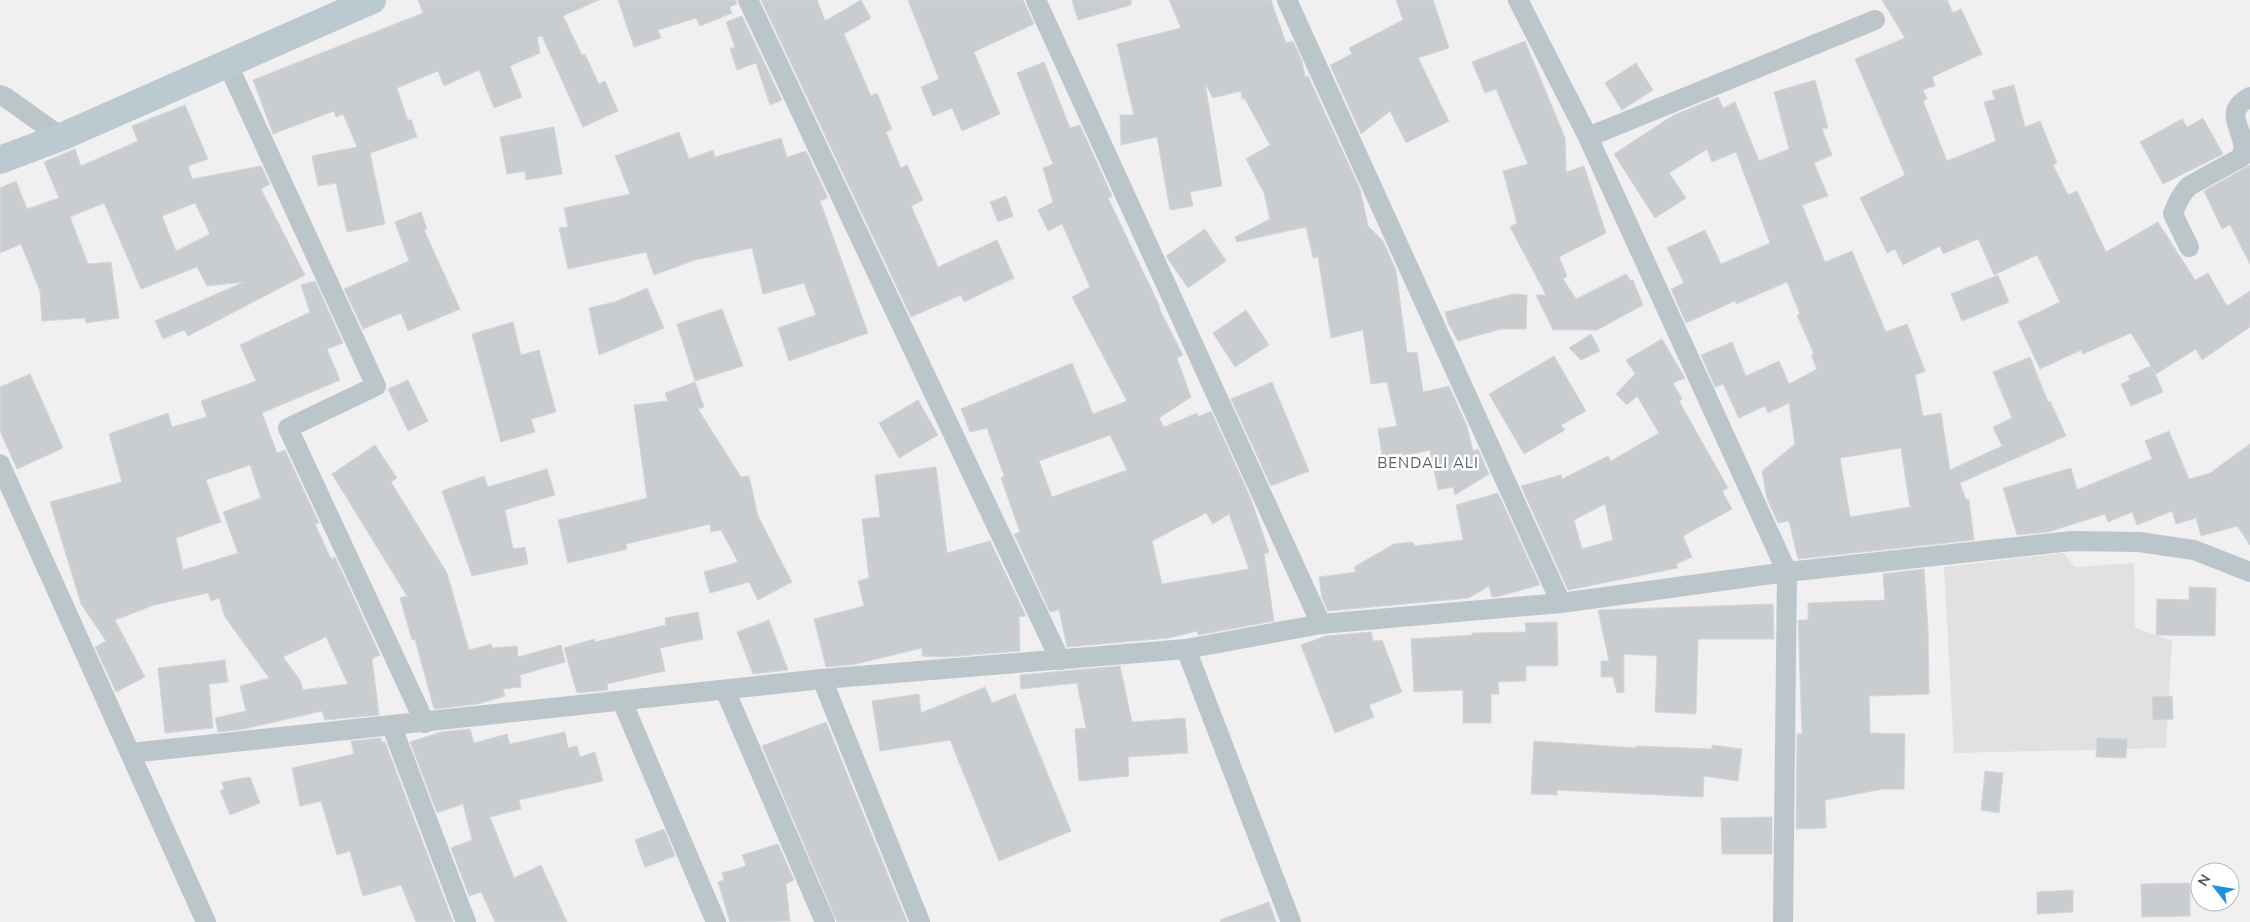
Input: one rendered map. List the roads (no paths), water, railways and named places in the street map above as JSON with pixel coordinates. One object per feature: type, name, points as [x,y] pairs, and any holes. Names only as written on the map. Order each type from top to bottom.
[{"type":"main road","points":[[0,160],[228,65],[372,0]]},
{"type":"street","points":[[748,0],[1060,660]]},
{"type":"street","points":[[1036,0],[1320,624]]},
{"type":"street","points":[[1287,0],[1561,603]]},
{"type":"street","points":[[1518,0],[1588,137],[1787,572],[1783,922]]},
{"type":"street","points":[[1588,137],[1875,20]]},
{"type":"street","points":[[228,65],[376,386],[288,428],[425,723]]},
{"type":"street","points":[[0,95],[61,136]]},
{"type":"street","points":[[2189,247],[2173,214],[2176,204],[2182,193],[2189,186],[2242,157],[2247,148],[2236,118],[2237,108],[2250,97]]},
{"type":"street","points":[[0,464],[206,922]]},
{"type":"street","points":[[131,753],[822,679],[1186,649],[1320,624],[1561,603],[1787,572],[2072,541],[2139,542],[2194,550],[2250,572]]},
{"type":"street","points":[[1186,649],[1292,922]]},
{"type":"street","points":[[822,679],[920,922]]},
{"type":"street","points":[[725,690],[825,922]]},
{"type":"street","points":[[622,701],[716,922]]},
{"type":"street","points":[[392,726],[466,922]]},
{"type":"district","name":"BENDALI ALI","points":[[1428,463]]}]
